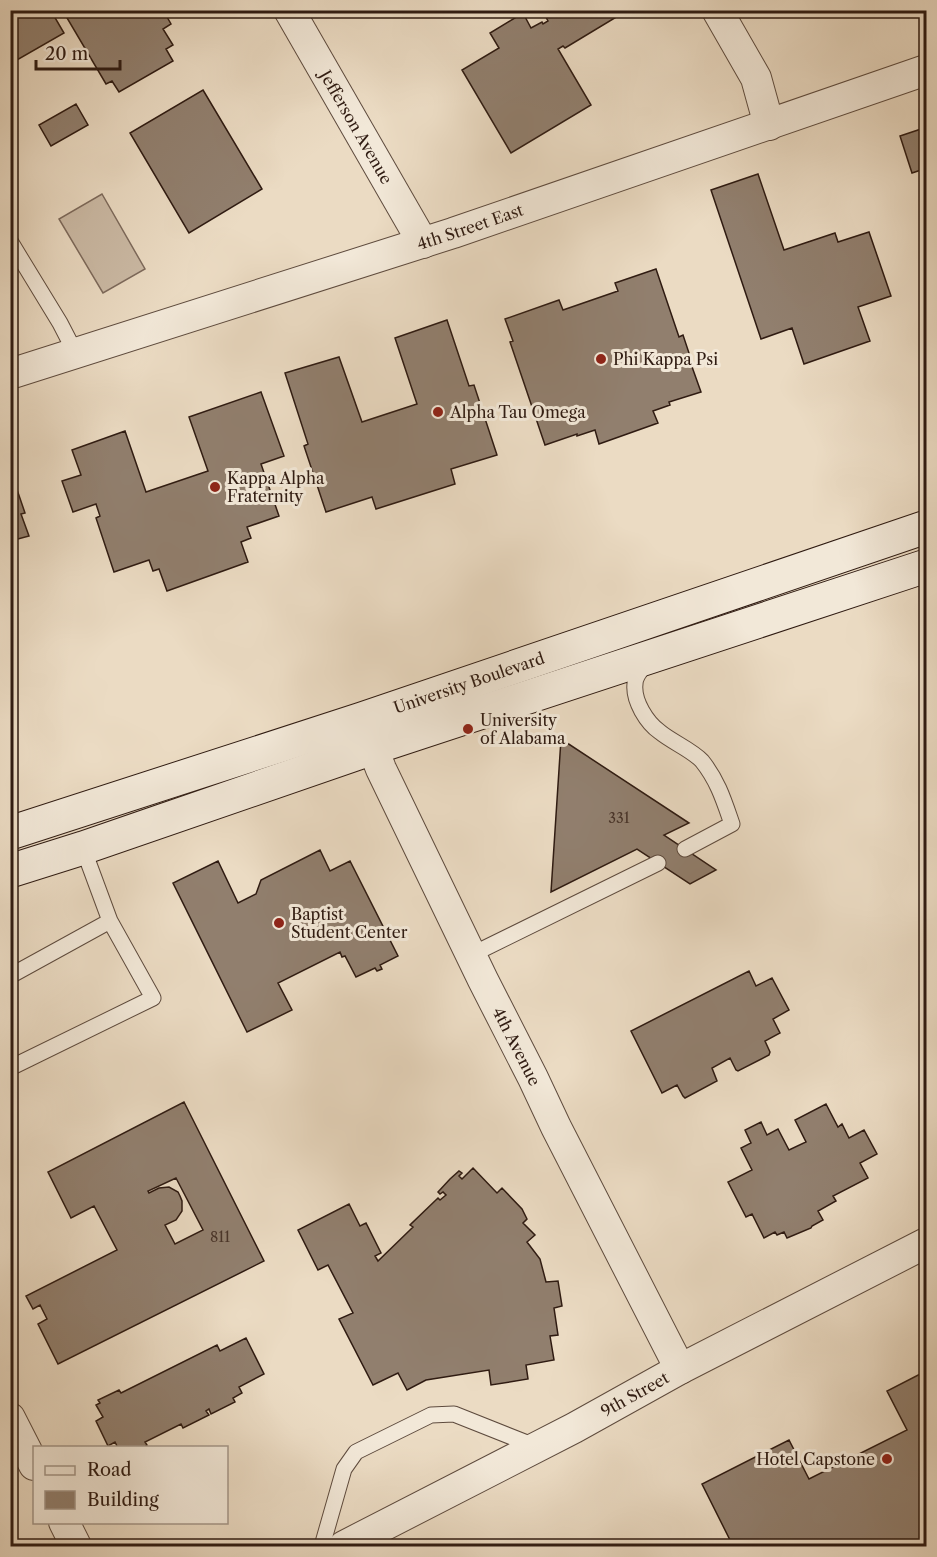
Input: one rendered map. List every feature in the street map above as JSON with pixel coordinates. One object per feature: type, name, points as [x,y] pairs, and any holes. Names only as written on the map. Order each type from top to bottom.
[{"type":"main road","name":"University Boulevard","points":[[10,871],[83,848],[367,734],[927,527]]},
{"type":"main road","name":"University Boulevard","points":[[10,833],[651,657],[927,566]]},
{"type":"street","name":"Jefferson Avenue","points":[[288,10],[423,243]]},
{"type":"street","points":[[717,10],[756,78],[769,125]]},
{"type":"street","name":"4th Street East","points":[[10,374],[423,243],[927,70]]},
{"type":"street","name":"4th Avenue","points":[[367,734],[381,769],[471,956],[680,1369]]},
{"type":"street","name":"9th Street","points":[[344,1546],[537,1447],[680,1369],[927,1243]]},
{"type":"street","points":[[10,1418],[33,1463]]},
{"type":"street","points":[[65,1524],[76,1546]]},
{"type":"lane","points":[[10,241],[60,323],[76,354]]},
{"type":"lane","points":[[651,657],[634,682],[639,705],[658,731],[700,759],[716,781],[732,824],[685,849]]},
{"type":"lane","points":[[10,1068],[153,998],[110,921],[83,848]]},
{"type":"lane","points":[[471,956],[658,863]]},
{"type":"lane","points":[[10,976],[110,921]]},
{"type":"lane","points":[[322,1546],[344,1469],[356,1452],[431,1415],[454,1414],[537,1447]]},
{"type":"shaded area","points":[[102,194],[145,269],[103,293],[59,219]]},
{"type":"building","points":[[10,10],[163,10],[171,24],[163,29],[173,45],[166,49],[173,61],[119,92],[112,81],[106,84],[63,11],[54,16],[64,33],[10,64]]},
{"type":"building","points":[[542,10],[628,10],[565,48],[563,46],[558,49],[591,105],[511,153],[462,70],[499,48],[490,33],[523,13],[531,28],[542,22],[543,24],[548,21]]},
{"type":"building","points":[[203,90],[262,189],[189,233],[130,133]]},
{"type":"building","points":[[76,104],[88,125],[51,146],[39,125]]},
{"type":"building","points":[[921,129],[924,137],[926,136],[926,177],[924,169],[912,173],[900,136]]},
{"type":"building","points":[[758,174],[784,250],[835,233],[838,242],[869,232],[891,296],[858,307],[870,341],[804,364],[792,328],[761,339],[711,190]]},
{"type":"building","name":"Phi Kappa Psi","points":[[656,269],[679,337],[683,335],[689,353],[685,355],[688,364],[691,364],[701,392],[669,402],[670,405],[653,411],[658,423],[599,444],[595,430],[545,445],[510,342],[513,341],[505,319],[559,300],[563,310],[618,291],[615,283]]},
{"type":"building","name":"Alpha Tau Omega","points":[[447,320],[469,386],[474,385],[497,455],[451,469],[455,484],[376,509],[372,497],[326,512],[304,446],[308,444],[285,373],[339,357],[362,422],[417,404],[395,338]]},
{"type":"building","name":"Kappa Alpha Fraternity","points":[[261,392],[284,456],[261,464],[279,516],[247,527],[251,538],[241,542],[248,562],[167,591],[159,569],[153,571],[149,560],[114,572],[96,518],[100,516],[96,504],[73,512],[62,481],[81,475],[72,450],[125,431],[146,492],[208,471],[189,417]]},
{"type":"building","points":[[11,472],[25,513],[21,514],[29,536],[14,540],[15,543],[10,544]]},
{"type":"building","points":[[561,739],[689,823],[664,835],[716,870],[690,884],[637,849],[551,892]]},
{"type":"building","points":[[320,850],[330,871],[350,861],[398,956],[380,965],[382,969],[377,971],[375,968],[356,977],[345,956],[342,957],[340,952],[278,983],[292,1010],[247,1032],[173,883],[218,861],[238,903],[256,894],[261,880]]},
{"type":"building","points":[[749,971],[756,986],[772,978],[789,1010],[773,1019],[780,1033],[765,1041],[769,1055],[738,1071],[730,1058],[712,1068],[717,1081],[685,1098],[677,1085],[662,1093],[631,1031]]},
{"type":"building","points":[[184,1102],[264,1261],[58,1364],[38,1324],[47,1319],[40,1305],[33,1309],[26,1296],[117,1250],[94,1206],[71,1218],[48,1172]],"holes":[[[176,1178],[203,1230],[175,1244],[165,1225],[176,1220],[182,1211],[182,1201],[178,1192],[169,1187],[159,1188],[149,1193],[148,1191]]]},
{"type":"building","points":[[826,1104],[838,1127],[842,1124],[849,1138],[864,1130],[877,1154],[860,1163],[868,1178],[833,1196],[836,1201],[818,1211],[823,1220],[811,1228],[787,1238],[784,1232],[777,1235],[775,1232],[764,1238],[752,1214],[746,1217],[728,1182],[752,1170],[741,1148],[751,1143],[745,1130],[761,1122],[767,1135],[778,1129],[789,1150],[806,1142],[795,1120]]},
{"type":"building","points":[[473,1168],[497,1193],[502,1188],[522,1209],[527,1219],[523,1223],[535,1235],[527,1242],[540,1259],[546,1282],[558,1281],[562,1306],[554,1308],[558,1335],[550,1336],[554,1360],[526,1365],[528,1379],[491,1385],[489,1370],[426,1380],[407,1390],[398,1373],[373,1385],[339,1319],[353,1313],[328,1265],[318,1270],[298,1230],[349,1204],[360,1226],[366,1223],[381,1253],[375,1256],[378,1261],[413,1227],[410,1225],[438,1198],[440,1200],[446,1195],[438,1192],[450,1179],[459,1171],[462,1173],[459,1176],[462,1179]]},
{"type":"building","points":[[246,1338],[264,1374],[239,1387],[242,1393],[233,1398],[235,1402],[211,1414],[209,1409],[206,1411],[209,1415],[183,1428],[181,1424],[145,1442],[146,1446],[117,1446],[115,1442],[108,1446],[96,1421],[103,1417],[96,1405],[100,1403],[98,1400],[119,1390],[121,1393],[217,1345],[220,1351]]},
{"type":"building","name":"Hotel Capstone","points":[[926,1371],[926,1546],[733,1546],[702,1484],[789,1440],[809,1479],[907,1430],[887,1391]]},
{"type":"building","points":[[13,1534],[20,1546],[10,1546],[10,1535]]},
{"type":"place","name":"Phi Kappa Psi","points":[[601,359]]},
{"type":"place","name":"Alpha Tau Omega","points":[[438,412]]},
{"type":"place","name":"Kappa Alpha Fraternity","points":[[215,487]]},
{"type":"place","name":"University of Alabama","points":[[468,729]]},
{"type":"place","name":"Baptist Student Center","points":[[279,923]]},
{"type":"place","name":"Hotel Capstone","points":[[887,1459]]}]
